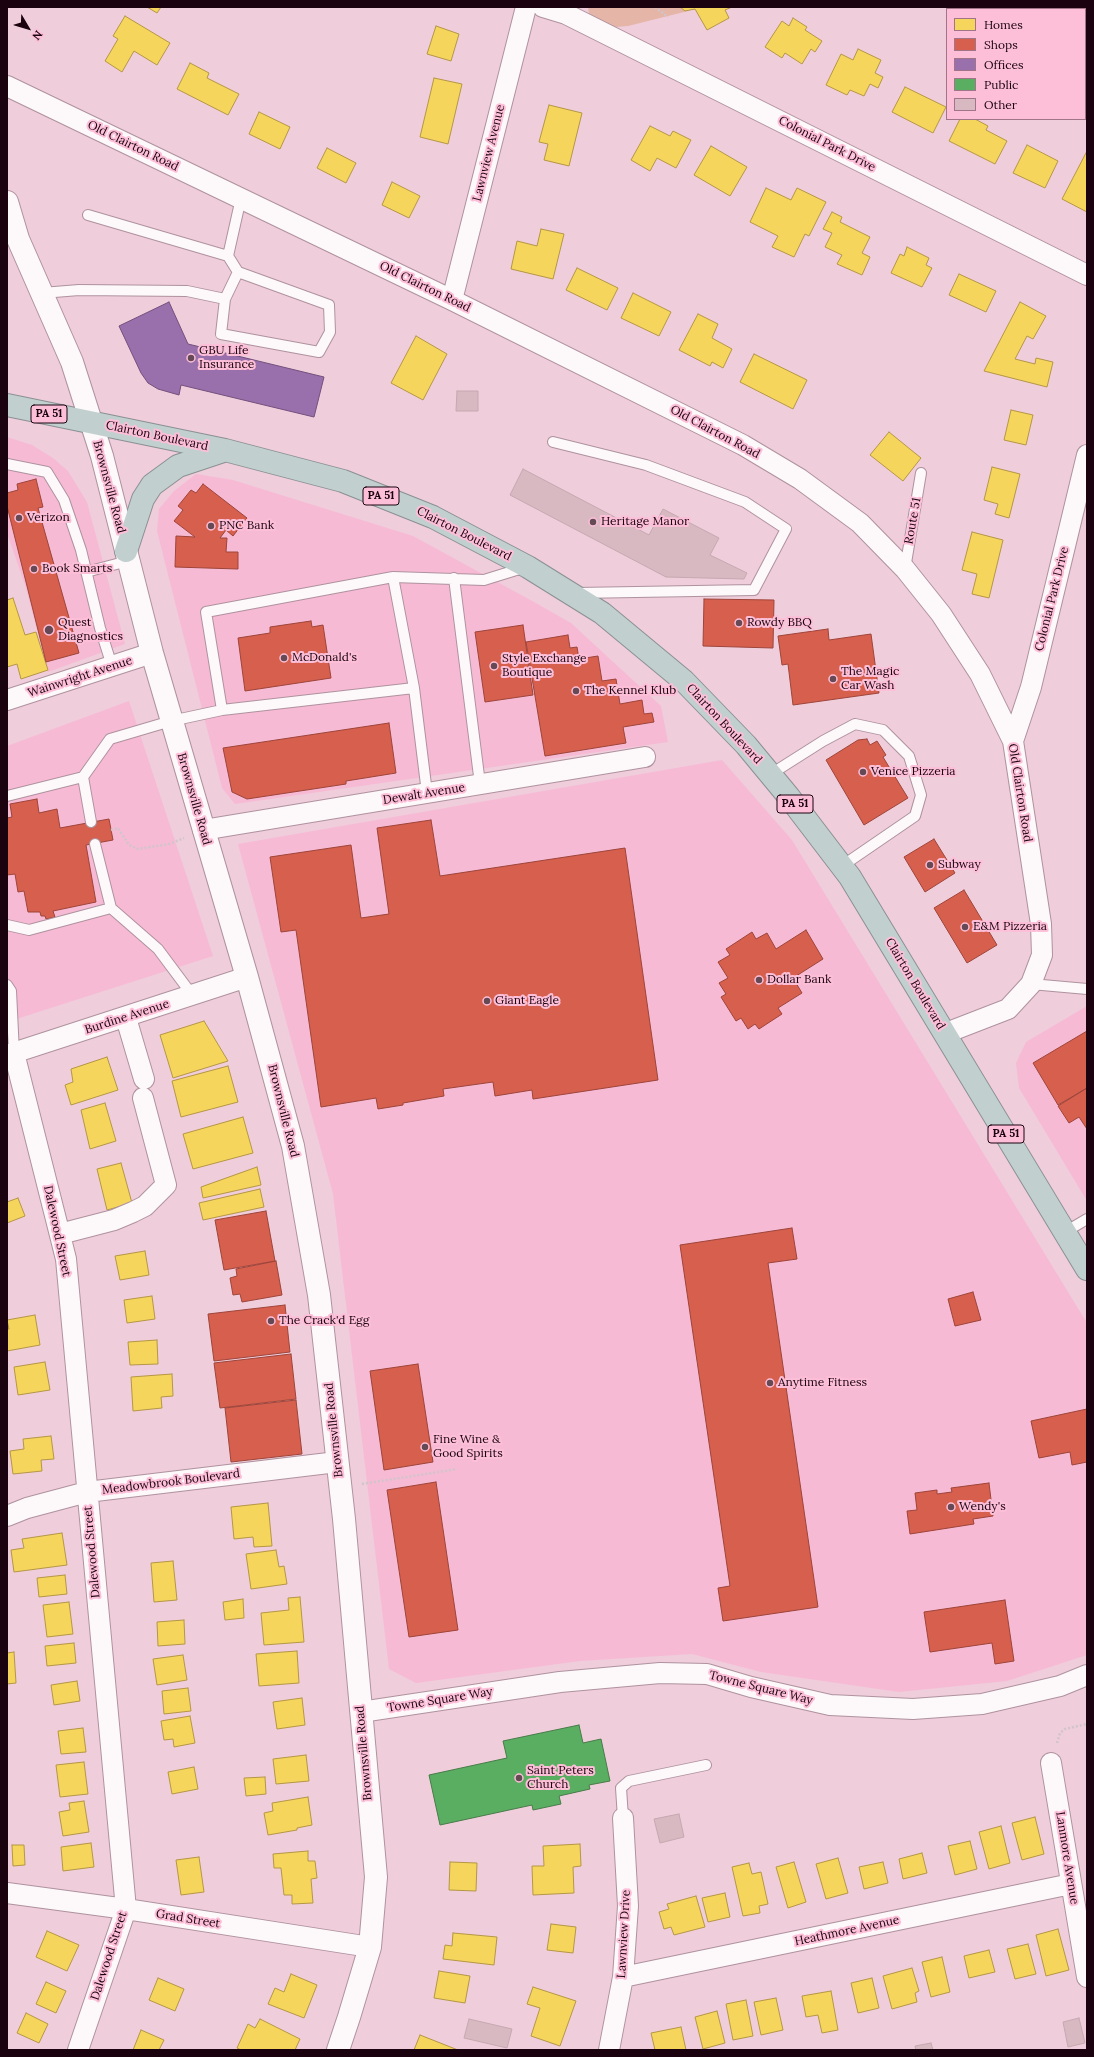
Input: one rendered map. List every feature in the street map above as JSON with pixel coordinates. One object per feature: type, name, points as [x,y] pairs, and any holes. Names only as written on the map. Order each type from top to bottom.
[{"type":"highway","name":"Clairton Boulevard","points":[[7,405],[225,450],[343,481],[433,517],[528,567],[602,613],[684,682],[746,745],[842,866],[946,1033],[1087,1269]]},
{"type":"highway","points":[[127,556],[143,499],[152,485],[178,466],[225,450]]},
{"type":"main road","name":"Brownsville Road","points":[[7,202],[18,239],[72,362],[91,422],[152,653],[247,977],[293,1146],[319,1294],[340,1487],[376,1877],[370,1947],[350,2017],[338,2050]]},
{"type":"street","name":"Lawnview Avenue","points":[[452,300],[526,7]]},
{"type":"street","name":"Colonial Park Drive","points":[[543,7],[568,10],[1087,275]]},
{"type":"street","name":"Old Clairton Road","points":[[7,86],[452,300],[743,445],[800,479],[860,523],[905,569],[941,614],[980,674],[1013,741],[1041,924],[1042,955],[1031,984],[1008,1009],[946,1033]]},
{"type":"street","name":"Colonial Park Drive","points":[[1013,741],[1031,687],[1087,455]]},
{"type":"street","name":"Wainwright Avenue","points":[[7,700],[152,653]]},
{"type":"street","name":"Dewalt Avenue","points":[[203,830],[645,757]]},
{"type":"street","name":"Burdine Avenue","points":[[11,1054],[126,1018],[247,977]]},
{"type":"street","points":[[60,1234],[114,1220],[133,1212],[145,1206],[166,1185],[126,1018]]},
{"type":"street","name":"Dalewood Street","points":[[11,1054],[66,1259],[86,1492],[126,1909],[78,2050]]},
{"type":"street","name":"Meadowbrook Boulevard","points":[[7,1516],[26,1508],[86,1492],[337,1462]]},
{"type":"street","name":"Towne Square Way","points":[[361,1712],[560,1682],[660,1673],[707,1674],[751,1687],[830,1705],[913,1710],[982,1704],[1060,1686],[1087,1675]]},
{"type":"street","name":"Lanmore Avenue","points":[[1051,1763],[1087,1977]]},
{"type":"street","name":"Lawnview Drive","points":[[609,2050],[622,1977],[628,1906],[624,1818]]},
{"type":"street","name":"Heathmore Avenue","points":[[622,1977],[1071,1884]]},
{"type":"street","name":"Grad Street","points":[[7,1893],[126,1909],[370,1947]]},
{"type":"lane","points":[[228,256],[241,198]]},
{"type":"lane","points":[[88,215],[228,256],[238,272],[329,305],[330,332],[319,352],[221,334],[224,299],[238,272]]},
{"type":"lane","points":[[42,293],[79,290],[187,291],[224,299]]},
{"type":"lane","points":[[554,442],[646,465],[744,502],[786,529],[754,590],[571,594]]},
{"type":"lane","points":[[7,464],[47,472],[64,500],[112,666]]},
{"type":"lane","name":"Route 51","points":[[905,569],[921,474]]},
{"type":"lane","points":[[86,572],[127,556]]},
{"type":"lane","points":[[222,710],[206,612],[393,577],[484,580],[528,567]]},
{"type":"lane","points":[[393,577],[414,688],[427,793]]},
{"type":"lane","points":[[454,578],[480,784]]},
{"type":"lane","points":[[7,796],[83,777],[110,739],[171,721],[222,710],[414,688]]},
{"type":"lane","points":[[770,774],[823,741],[855,724],[883,730],[909,756],[921,795],[915,816],[842,866]]},
{"type":"lane","points":[[83,777],[90,822]]},
{"type":"lane","points":[[95,844],[111,908],[158,949],[193,996]]},
{"type":"lane","points":[[7,925],[28,930],[111,908]]},
{"type":"lane","points":[[1031,984],[1087,989]]},
{"type":"lane","points":[[8,989],[11,1054]]},
{"type":"lane","points":[[1065,1232],[1087,1219]]},
{"type":"lane","points":[[624,1818],[621,1788],[629,1780],[706,1765]]},
{"type":"path","points":[[655,7],[668,17]]},
{"type":"path","points":[[111,830],[118,828],[129,845],[138,849],[169,844],[203,830]]},
{"type":"path","points":[[340,1487],[457,1470]]},
{"type":"path","points":[[1060,1733],[1065,1729],[1087,1724]]},
{"type":"shaded area","points":[[588,7],[680,7],[685,11],[688,11],[628,26],[616,27],[604,25],[593,19],[589,14]]},
{"type":"shaded area","points":[[7,437],[32,445],[53,458],[68,471],[87,502],[125,644],[48,672],[25,585],[7,533]]},
{"type":"shaded area","points":[[196,474],[233,480],[413,536],[571,623],[661,706],[668,742],[235,804],[222,788],[157,531],[159,509],[174,491]]},
{"type":"shaded area","points":[[129,701],[213,956],[7,1022],[7,746]]},
{"type":"shaded area","points":[[722,760],[792,840],[1087,1323],[1087,1655],[1007,1681],[899,1692],[761,1672],[692,1654],[580,1661],[416,1683],[389,1669],[333,1194],[238,844]]},
{"type":"shaded area","points":[[1087,1006],[1087,1201],[1019,1088],[1016,1063],[1026,1042]]},
{"type":"building: Homes","points":[[147,7],[161,7],[157,13]]},
{"type":"building: Homes","points":[[680,7],[732,7],[725,10],[729,18],[707,30],[695,9],[685,11]]},
{"type":"building: Homes","points":[[989,7],[1022,7],[1022,8],[988,8]]},
{"type":"building: Homes","points":[[125,16],[170,43],[157,65],[134,51],[122,72],[105,61],[118,39],[113,36]]},
{"type":"building: Homes","points":[[793,18],[807,27],[805,30],[822,41],[815,52],[811,49],[802,64],[785,53],[782,58],[765,47],[782,21],[789,26]]},
{"type":"building: Homes","points":[[436,26],[459,34],[451,61],[427,54]]},
{"type":"building: Homes","points":[[858,49],[881,60],[875,73],[883,77],[878,88],[870,84],[864,96],[850,90],[847,95],[826,85],[841,54],[853,60]]},
{"type":"building: Homes","points":[[190,63],[209,73],[207,78],[239,94],[228,115],[177,89]]},
{"type":"building: Homes","points":[[434,78],[462,84],[448,144],[420,137]]},
{"type":"building: Homes","points":[[905,87],[946,107],[933,133],[892,112]]},
{"type":"building: Homes","points":[[549,105],[582,113],[569,166],[544,160],[548,144],[539,142]]},
{"type":"building: Homes","points":[[259,112],[290,127],[280,149],[249,134]]},
{"type":"building: Homes","points":[[960,120],[977,120],[988,126],[986,130],[1007,141],[995,164],[949,141]]},
{"type":"building: Homes","points":[[650,126],[670,136],[673,131],[691,140],[676,168],[657,158],[650,171],[631,160]]},
{"type":"building: Homes","points":[[1027,145],[1058,161],[1045,188],[1013,173]]},
{"type":"building: Homes","points":[[711,146],[747,167],[730,196],[694,175]]},
{"type":"building: Homes","points":[[327,148],[356,163],[346,183],[317,168]]},
{"type":"building: Homes","points":[[1087,151],[1087,212],[1062,199]]},
{"type":"building: Homes","points":[[392,182],[420,196],[409,218],[382,205]]},
{"type":"building: Homes","points":[[766,188],[791,200],[797,188],[826,202],[809,236],[805,234],[794,257],[772,247],[778,236],[750,222]]},
{"type":"building: Homes","points":[[832,212],[842,217],[840,222],[870,237],[862,253],[870,257],[862,275],[837,264],[842,255],[825,247],[832,233],[823,229]]},
{"type":"building: Homes","points":[[541,229],[564,234],[553,279],[511,269],[517,241],[537,246]]},
{"type":"building: Homes","points":[[907,247],[929,258],[926,265],[932,268],[922,287],[891,273],[900,254],[904,256]]},
{"type":"building: Homes","points":[[577,268],[618,288],[607,310],[566,290]]},
{"type":"building: Homes","points":[[959,274],[996,291],[986,312],[949,295]]},
{"type":"building: Homes","points":[[633,293],[671,312],[659,336],[621,318]]},
{"type":"building: Homes","points":[[1020,302],[1046,316],[1033,339],[1027,336],[1015,359],[1035,364],[1036,358],[1053,362],[1047,387],[984,371]]},
{"type":"building: Homes","points":[[698,314],[718,324],[712,338],[732,349],[723,368],[712,362],[710,366],[679,350]]},
{"type":"building: Homes","points":[[416,336],[447,354],[423,400],[391,383]]},
{"type":"building: Homes","points":[[754,354],[807,380],[793,409],[740,382]]},
{"type":"building: Homes","points":[[1011,410],[1033,415],[1026,445],[1004,440]]},
{"type":"building: Homes","points":[[889,432],[921,458],[903,481],[870,455]]},
{"type":"building: Homes","points":[[992,467],[1020,474],[1009,518],[995,514],[998,504],[984,500]]},
{"type":"building: Homes","points":[[972,532],[1003,540],[989,598],[972,594],[977,574],[962,570]]},
{"type":"building: Homes","points":[[13,598],[25,635],[36,632],[48,670],[21,679],[17,664],[7,667],[7,600]]},
{"type":"building: Homes","points":[[204,1021],[228,1061],[173,1078],[160,1035]]},
{"type":"building: Homes","points":[[107,1057],[118,1090],[71,1105],[65,1085],[73,1082],[71,1069]]},
{"type":"building: Homes","points":[[228,1066],[238,1102],[181,1117],[172,1081]]},
{"type":"building: Homes","points":[[105,1103],[116,1141],[90,1149],[81,1110]]},
{"type":"building: Homes","points":[[243,1117],[253,1153],[193,1169],[183,1134]]},
{"type":"building: Homes","points":[[121,1163],[132,1203],[107,1210],[97,1169]]},
{"type":"building: Homes","points":[[257,1167],[261,1185],[203,1198],[201,1187]]},
{"type":"building: Homes","points":[[260,1189],[264,1207],[203,1220],[199,1203]]},
{"type":"building: Homes","points":[[18,1198],[25,1216],[7,1223],[7,1202]]},
{"type":"building: Homes","points":[[145,1251],[149,1275],[120,1280],[115,1256]]},
{"type":"building: Homes","points":[[152,1296],[155,1319],[127,1323],[124,1300]]},
{"type":"building: Homes","points":[[35,1315],[40,1345],[7,1351],[7,1329],[9,1329],[7,1320]]},
{"type":"building: Homes","points":[[157,1340],[158,1364],[130,1365],[128,1342]]},
{"type":"building: Homes","points":[[45,1362],[50,1390],[18,1395],[14,1367]]},
{"type":"building: Homes","points":[[172,1374],[173,1396],[161,1397],[162,1408],[133,1411],[131,1377]]},
{"type":"building: Homes","points":[[51,1436],[54,1459],[41,1460],[42,1471],[13,1474],[10,1451],[24,1449],[23,1439]]},
{"type":"building: Homes","points":[[268,1503],[272,1546],[254,1547],[253,1537],[234,1539],[231,1507]]},
{"type":"building: Homes","points":[[62,1533],[67,1565],[14,1572],[11,1550],[24,1548],[22,1539]]},
{"type":"building: Homes","points":[[276,1550],[279,1567],[284,1566],[287,1584],[251,1589],[246,1554]]},
{"type":"building: Homes","points":[[173,1561],[177,1600],[154,1602],[151,1563]]},
{"type":"building: Homes","points":[[65,1575],[67,1594],[39,1597],[37,1578]]},
{"type":"building: Homes","points":[[300,1597],[304,1642],[264,1645],[261,1613],[289,1610],[288,1598]]},
{"type":"building: Homes","points":[[243,1599],[244,1618],[225,1620],[223,1602]]},
{"type":"building: Homes","points":[[69,1602],[73,1634],[47,1637],[43,1605]]},
{"type":"building: Homes","points":[[184,1620],[185,1644],[158,1646],[157,1622]]},
{"type":"building: Homes","points":[[74,1643],[76,1663],[47,1666],[45,1646]]},
{"type":"building: Homes","points":[[297,1651],[299,1683],[259,1686],[256,1654]]},
{"type":"building: Homes","points":[[14,1652],[16,1683],[7,1684],[7,1653]]},
{"type":"building: Homes","points":[[183,1655],[187,1680],[157,1685],[153,1659]]},
{"type":"building: Homes","points":[[77,1681],[80,1701],[54,1705],[51,1685]]},
{"type":"building: Homes","points":[[188,1688],[191,1711],[164,1714],[162,1691]]},
{"type":"building: Homes","points":[[302,1698],[305,1725],[277,1729],[273,1702]]},
{"type":"building: Homes","points":[[190,1716],[195,1743],[174,1747],[173,1739],[164,1740],[161,1721]]},
{"type":"building: Homes","points":[[83,1728],[86,1752],[61,1754],[58,1731]]},
{"type":"building: Homes","points":[[306,1755],[309,1781],[276,1784],[273,1759]]},
{"type":"building: Homes","points":[[84,1762],[88,1794],[60,1797],[56,1765]]},
{"type":"building: Homes","points":[[194,1767],[198,1789],[172,1794],[168,1772]]},
{"type":"building: Homes","points":[[265,1777],[266,1794],[246,1796],[244,1778]]},
{"type":"building: Homes","points":[[308,1797],[312,1825],[297,1828],[297,1830],[268,1835],[264,1813],[273,1811],[272,1803]]},
{"type":"building: Homes","points":[[84,1801],[89,1832],[63,1836],[59,1812],[70,1810],[69,1803]]},
{"type":"building: Homes","points":[[1035,1817],[1044,1854],[1022,1860],[1012,1823]]},
{"type":"building: Homes","points":[[1001,1826],[1010,1863],[989,1869],[979,1832]]},
{"type":"building: Homes","points":[[970,1841],[977,1869],[955,1875],[948,1846]]},
{"type":"building: Homes","points":[[91,1843],[94,1867],[63,1871],[61,1847]]},
{"type":"building: Homes","points":[[580,1844],[581,1866],[573,1867],[574,1893],[533,1895],[532,1866],[544,1866],[543,1846]]},
{"type":"building: Homes","points":[[12,1845],[24,1845],[25,1865],[13,1866]]},
{"type":"building: Homes","points":[[308,1851],[308,1861],[315,1861],[317,1878],[311,1879],[313,1903],[292,1904],[292,1895],[284,1895],[281,1868],[274,1868],[273,1854]]},
{"type":"building: Homes","points":[[922,1853],[927,1873],[903,1879],[899,1859]]},
{"type":"building: Homes","points":[[199,1857],[204,1892],[181,1895],[176,1860]]},
{"type":"building: Homes","points":[[838,1858],[848,1893],[826,1899],[816,1864]]},
{"type":"building: Homes","points":[[450,1862],[477,1863],[476,1891],[449,1890]]},
{"type":"building: Homes","points":[[794,1862],[806,1902],[788,1908],[776,1867]]},
{"type":"building: Homes","points":[[883,1862],[888,1883],[864,1889],[859,1867]]},
{"type":"building: Homes","points":[[749,1863],[752,1874],[761,1872],[768,1904],[759,1906],[760,1913],[743,1916],[732,1867]]},
{"type":"building: Homes","points":[[725,1893],[730,1917],[708,1922],[702,1898]]},
{"type":"building: Homes","points":[[696,1896],[705,1927],[674,1935],[671,1927],[664,1929],[659,1912],[669,1909],[667,1904]]},
{"type":"building: Homes","points":[[551,1924],[576,1927],[573,1953],[547,1950]]},
{"type":"building: Homes","points":[[1058,1929],[1069,1970],[1046,1976],[1036,1935]]},
{"type":"building: Homes","points":[[47,1931],[79,1945],[67,1971],[36,1957]]},
{"type":"building: Homes","points":[[453,1933],[497,1937],[494,1965],[443,1959],[445,1945],[452,1946]]},
{"type":"building: Homes","points":[[1028,1944],[1036,1974],[1015,1979],[1007,1949]]},
{"type":"building: Homes","points":[[989,1950],[995,1972],[969,1978],[964,1956]]},
{"type":"building: Homes","points":[[942,1957],[950,1992],[931,1997],[922,1962]]},
{"type":"building: Homes","points":[[912,1968],[919,1991],[915,1993],[917,2002],[892,2009],[883,1976]]},
{"type":"building: Homes","points":[[439,1971],[470,1976],[465,2003],[434,1998]]},
{"type":"building: Homes","points":[[291,1974],[317,1985],[304,2018],[268,2004],[275,1988],[284,1992]]},
{"type":"building: Homes","points":[[158,1978],[184,1989],[175,2011],[149,2000]]},
{"type":"building: Homes","points":[[872,1978],[879,2008],[858,2013],[851,1983]]},
{"type":"building: Homes","points":[[46,1982],[66,1991],[56,2013],[36,2004]]},
{"type":"building: Homes","points":[[533,1987],[576,2001],[560,2046],[531,2036],[540,2008],[527,2004]]},
{"type":"building: Homes","points":[[831,1991],[838,2030],[822,2033],[818,2015],[806,2017],[802,1996]]},
{"type":"building: Homes","points":[[776,1998],[783,2030],[761,2035],[754,2002]]},
{"type":"building: Homes","points":[[746,2000],[753,2036],[733,2040],[726,2004]]},
{"type":"building: Homes","points":[[717,2011],[725,2043],[703,2049],[695,2017]]},
{"type":"building: Homes","points":[[26,2013],[48,2024],[39,2043],[17,2033]]},
{"type":"building: Homes","points":[[260,2019],[300,2039],[295,2050],[241,2050],[237,2048],[248,2024],[255,2028]]},
{"type":"building: Homes","points":[[681,2027],[686,2050],[655,2050],[651,2033]]},
{"type":"building: Homes","points":[[141,2030],[164,2040],[159,2050],[133,2050]]},
{"type":"building: Homes","points":[[420,2035],[458,2050],[414,2050]]},
{"type":"building: Shops","points":[[36,479],[43,507],[38,508],[79,653],[46,662],[7,506],[7,493],[18,490],[17,484]]},
{"type":"building: Shops","name":"PNC Bank","points":[[203,484],[247,518],[233,536],[226,530],[220,538],[227,538],[226,552],[238,552],[238,569],[175,567],[176,536],[195,537],[174,521],[183,510],[178,506],[191,490],[196,493]]},
{"type":"building: Shops","name":"Rowdy BBQ","points":[[704,599],[774,600],[773,648],[703,646]]},
{"type":"building: Shops","name":"McDonald's","points":[[311,621],[312,627],[323,625],[331,678],[245,691],[238,638],[270,633],[270,627]]},
{"type":"building: Shops","points":[[523,625],[533,695],[485,702],[475,632]]},
{"type":"building: Shops","name":"The Magic Car Wash","points":[[828,629],[829,640],[871,634],[879,693],[793,705],[788,664],[782,665],[778,636]]},
{"type":"building: Shops","name":"The Kennel Klub","points":[[568,635],[570,648],[577,647],[579,659],[598,656],[602,681],[616,679],[620,704],[642,700],[644,714],[652,713],[654,722],[623,727],[626,743],[545,756],[526,642]]},
{"type":"building: Shops","points":[[389,723],[396,773],[346,781],[346,784],[247,799],[232,792],[223,748]]},
{"type":"building: Shops","name":"Venice Pizzeria","points":[[867,739],[870,745],[877,741],[886,755],[883,757],[908,798],[864,825],[826,760],[858,740]]},
{"type":"building: Shops","points":[[37,799],[39,813],[57,809],[60,828],[109,819],[113,840],[86,845],[96,902],[53,911],[55,917],[46,919],[45,916],[41,916],[40,912],[28,912],[24,891],[18,892],[15,874],[7,875],[7,818],[12,817],[10,804]]},
{"type":"building: Shops","points":[[431,820],[440,876],[625,848],[658,1080],[533,1099],[532,1090],[495,1096],[493,1082],[443,1089],[444,1096],[378,1109],[376,1098],[321,1107],[296,930],[281,932],[270,857],[351,845],[361,918],[389,914],[377,828]]},
{"type":"building: Shops","name":"Subway","points":[[934,839],[955,873],[925,892],[904,857]]},
{"type":"building: Shops","name":"E&M Pizzeria","points":[[964,890],[997,945],[967,963],[934,908]]},
{"type":"building: Shops","name":"Dollar Bank","points":[[806,930],[823,959],[793,978],[802,993],[778,1008],[782,1014],[759,1029],[755,1024],[748,1029],[741,1018],[736,1021],[721,997],[726,994],[719,983],[728,978],[718,962],[730,955],[726,949],[752,932],[756,939],[767,933],[776,949]]},
{"type":"building: Shops","points":[[1087,1031],[1087,1088],[1058,1105],[1033,1063]]},
{"type":"building: Shops","points":[[1087,1088],[1087,1129],[1079,1117],[1069,1123],[1058,1106]]},
{"type":"building: Shops","points":[[266,1211],[275,1261],[224,1270],[215,1220]]},
{"type":"building: Shops","points":[[792,1228],[797,1259],[768,1263],[818,1607],[723,1621],[718,1588],[730,1586],[680,1245]]},
{"type":"building: Shops","points":[[276,1261],[282,1295],[242,1302],[240,1294],[233,1295],[230,1278],[237,1276],[236,1269]]},
{"type":"building: Shops","points":[[973,1292],[981,1320],[955,1326],[948,1299]]},
{"type":"building: Shops","points":[[285,1305],[290,1352],[214,1361],[208,1314]]},
{"type":"building: Shops","points":[[291,1354],[296,1399],[220,1408],[214,1363]]},
{"type":"building: Shops","points":[[418,1364],[433,1462],[384,1470],[370,1371]]},
{"type":"building: Shops","points":[[296,1400],[302,1454],[231,1462],[225,1408]]},
{"type":"building: Shops","points":[[1087,1409],[1087,1462],[1072,1465],[1070,1452],[1039,1458],[1031,1421]]},
{"type":"building: Shops","points":[[436,1482],[458,1630],[409,1637],[387,1490]]},
{"type":"building: Shops","points":[[989,1483],[993,1516],[973,1519],[974,1524],[910,1534],[907,1511],[917,1510],[915,1493],[937,1490],[937,1494],[952,1492],[951,1488]]},
{"type":"building: Shops","points":[[1005,1600],[1014,1661],[995,1664],[992,1643],[930,1652],[924,1612]]},
{"type":"building: Offices","name":"GBU Life Insurance","points":[[169,302],[188,344],[324,377],[314,417],[181,385],[179,395],[158,389],[148,383],[141,373],[119,326]]},
{"type":"building: Public","name":"Saint Peters Church","points":[[579,1725],[583,1743],[601,1739],[610,1781],[589,1785],[590,1789],[559,1796],[561,1804],[533,1810],[532,1805],[440,1825],[429,1775],[507,1758],[503,1741]]},
{"type":"building: Other","points":[[457,391],[478,391],[478,411],[456,411]]},
{"type":"building: Other","name":"Heritage Manor","points":[[523,469],[649,535],[663,509],[719,538],[710,555],[747,573],[744,579],[666,577],[510,495]]},
{"type":"building: Other","points":[[679,1814],[684,1837],[660,1843],[654,1819]]},
{"type":"building: Other","points":[[1079,2018],[1085,2043],[1068,2047],[1063,2022]]},
{"type":"building: Other","points":[[469,2019],[512,2029],[507,2048],[464,2038]]},
{"type":"building: Other","points":[[931,2043],[933,2050],[916,2050],[915,2046]]},
{"type":"place","name":"GBU Life Insurance","points":[[191,358]]},
{"type":"place","name":"Verizon","points":[[19,518]]},
{"type":"place","name":"Heritage Manor","points":[[593,522]]},
{"type":"place","name":"PNC Bank","points":[[211,526]]},
{"type":"place","name":"Book Smarts","points":[[34,569]]},
{"type":"place","name":"Rowdy BBQ","points":[[739,623]]},
{"type":"place","name":"Quest Diagnostics","points":[[49,630]]},
{"type":"place","name":"McDonald's","points":[[284,658]]},
{"type":"place","name":"Style Exchange Boutique","points":[[494,666]]},
{"type":"place","name":"The Magic Car Wash","points":[[833,679]]},
{"type":"place","name":"The Kennel Klub","points":[[576,691]]},
{"type":"place","name":"Venice Pizzeria","points":[[863,772]]},
{"type":"place","name":"Subway","points":[[930,865]]},
{"type":"place","name":"E&M Pizzeria","points":[[965,927]]},
{"type":"place","name":"Dollar Bank","points":[[759,980]]},
{"type":"place","name":"Giant Eagle","points":[[487,1001]]},
{"type":"place","name":"The Crack'd Egg","points":[[271,1321]]},
{"type":"place","name":"Anytime Fitness","points":[[770,1383]]},
{"type":"place","name":"Fine Wine & Good Spirits","points":[[425,1447]]},
{"type":"place","name":"Wendy's","points":[[951,1507]]},
{"type":"place","name":"Saint Peters Church","points":[[519,1778]]}]
